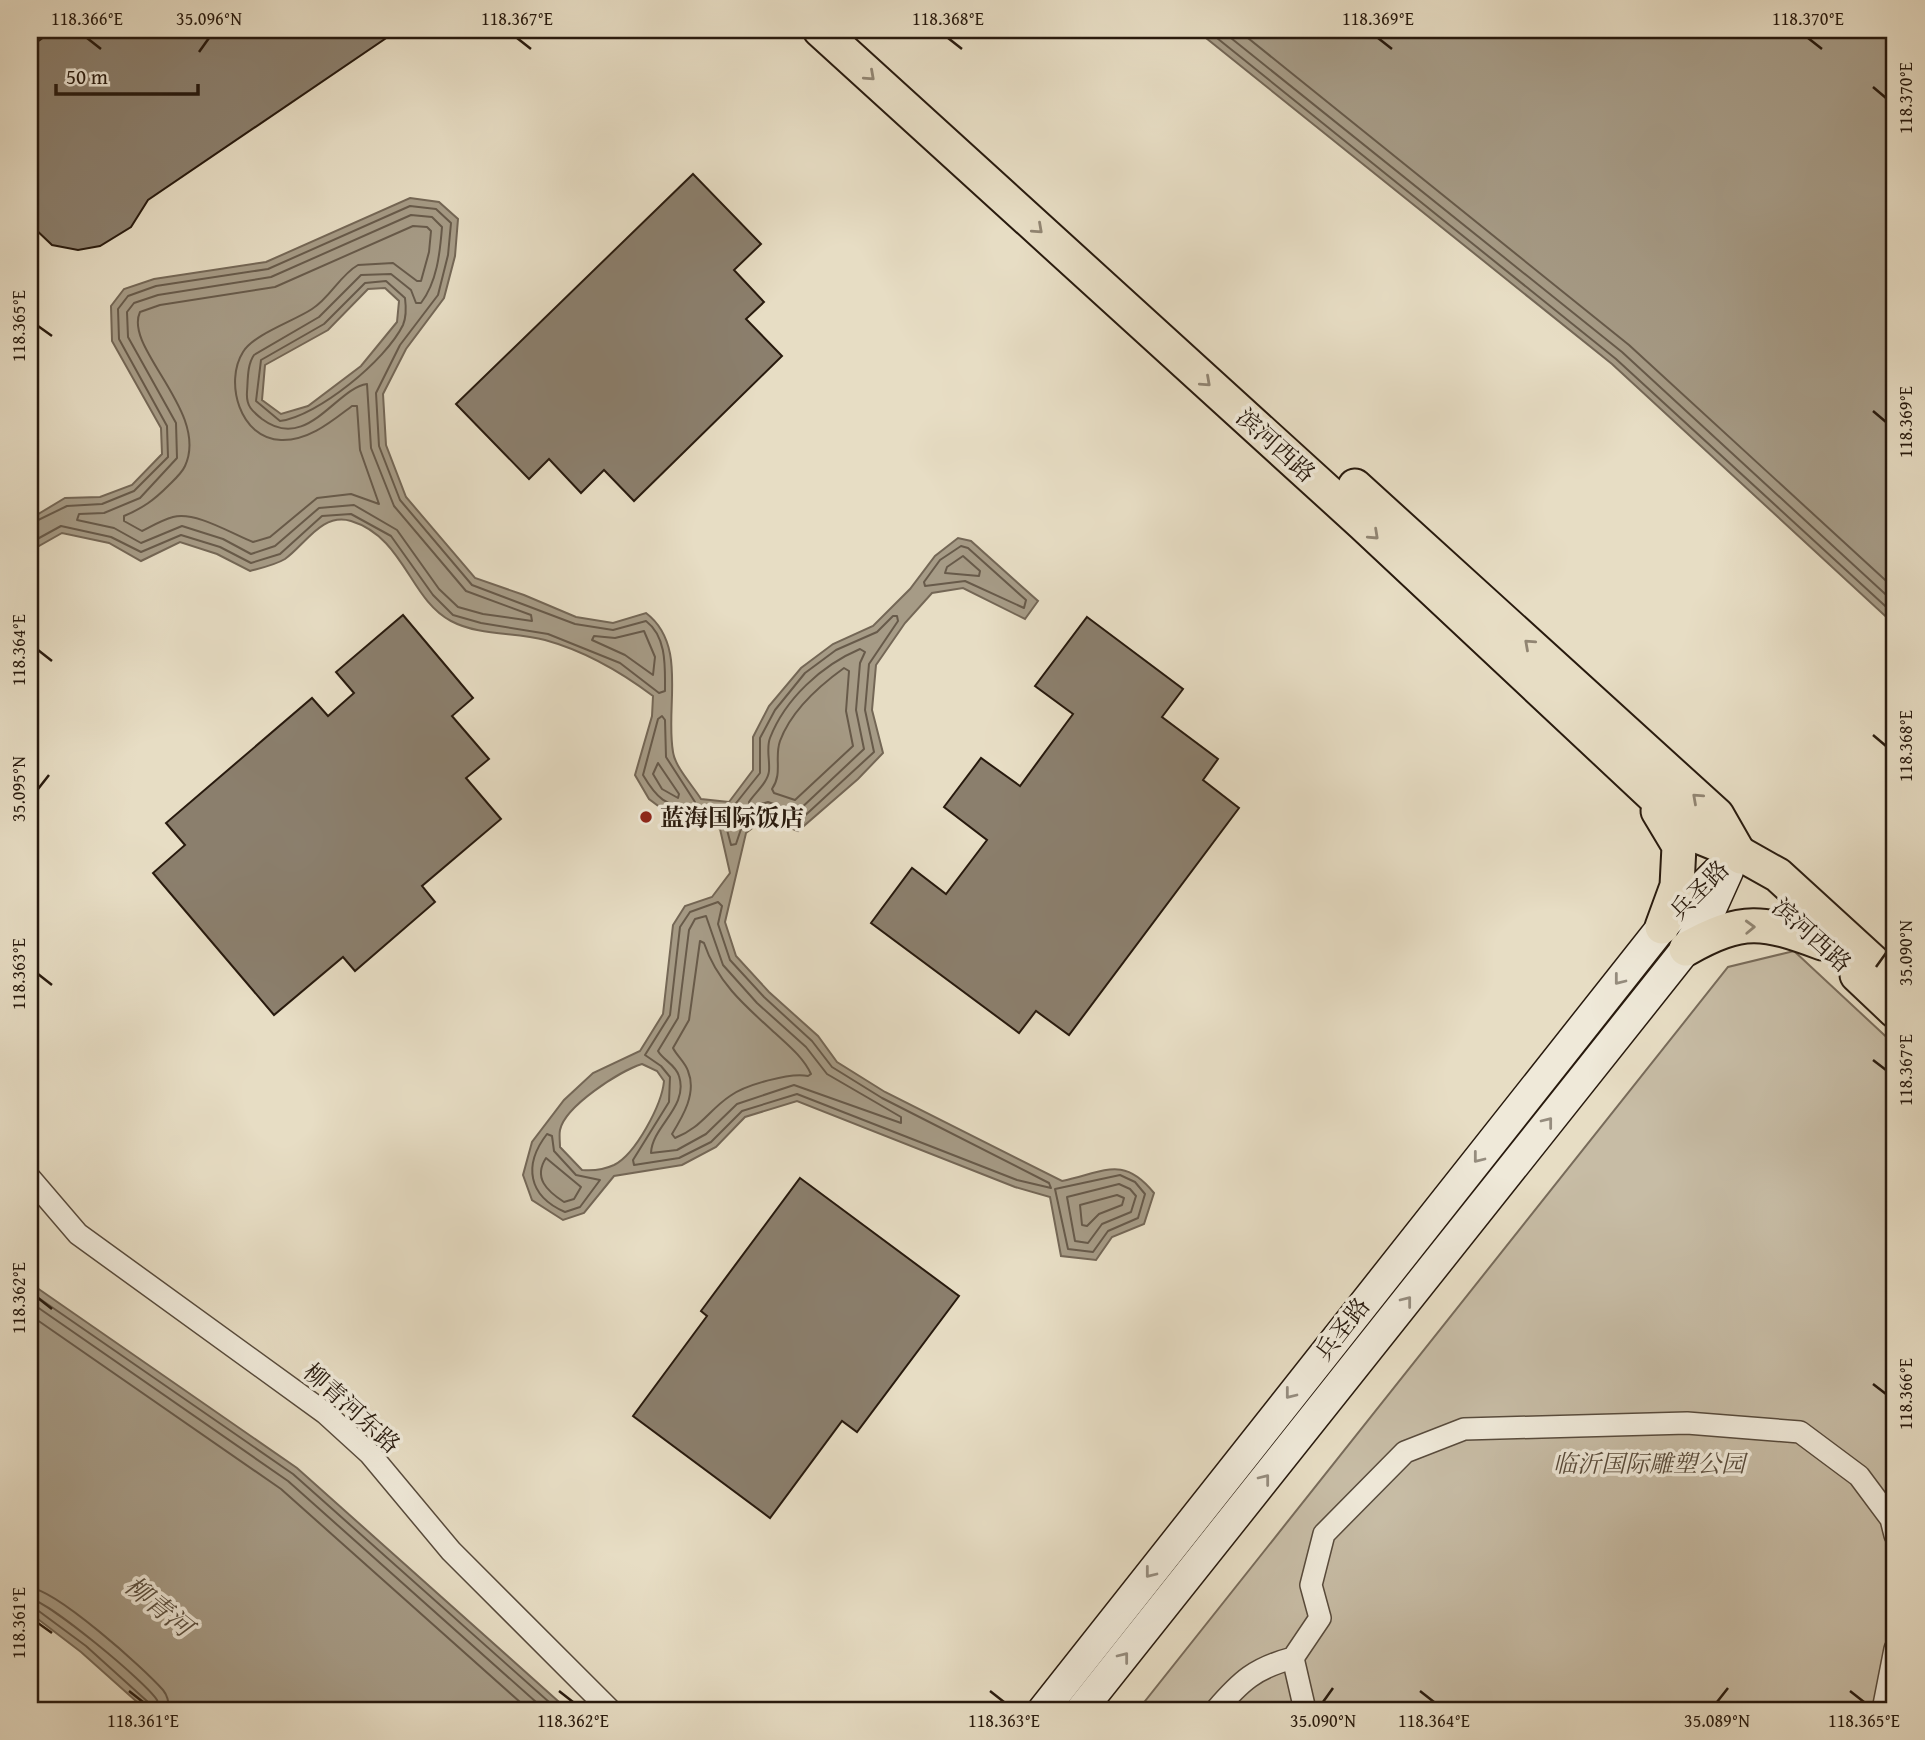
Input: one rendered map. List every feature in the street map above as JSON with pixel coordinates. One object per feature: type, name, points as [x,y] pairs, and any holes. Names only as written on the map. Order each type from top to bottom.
[{"type":"main road","name":"滨河西路","points":[[820,30],[1363,524],[1695,835],[1737,852],[1778,875],[1895,982]]},
{"type":"main road","name":"滨河西路","points":[[854,30],[1717,816],[1737,852],[1767,894],[1895,1011]]},
{"type":"main road","points":[[1644,788],[1679,846],[1677,886],[1662,927]]},
{"type":"main road","name":"兵圣路","points":[[1043,1710],[1662,927],[1737,852]]},
{"type":"main road","name":"兵圣路","points":[[1082,1710],[1686,949],[1710,911],[1737,852]]},
{"type":"main road","points":[[1686,949],[1716,932],[1736,927],[1776,926],[1822,943]]},
{"type":"street","name":"柳青河东路","points":[[30,1178],[78,1234],[325,1413],[370,1454],[451,1550],[610,1710]]},
{"type":"street","points":[[1216,1710],[1231,1692],[1263,1666],[1293,1658],[1320,1618],[1311,1585],[1324,1534],[1371,1483],[1405,1452],[1464,1429],[1687,1423],[1800,1432],[1860,1476],[1891,1519],[1895,1535]]},
{"type":"street","points":[[1883,1710],[1895,1649]]},
{"type":"street","points":[[1293,1658],[1305,1710]]},
{"type":"green space","name":"临沂国际雕塑公园","points":[[1794,951],[1895,1045],[1895,1710],[1138,1710],[1728,967]]},
{"type":"water","points":[[1196,30],[1895,30],[1895,625],[1612,364]]},
{"type":"water","points":[[410,198],[439,202],[458,219],[455,256],[444,298],[406,349],[383,394],[386,445],[406,497],[475,578],[576,617],[613,623],[646,613],[659,626],[671,659],[671,734],[674,758],[701,799],[729,802],[753,770],[753,737],[769,706],[801,668],[833,644],[873,626],[910,589],[935,556],[958,538],[971,541],[1038,601],[1025,619],[963,588],[932,593],[905,623],[876,665],[872,710],[883,753],[858,779],[798,831],[765,818],[746,833],[725,922],[736,956],[769,992],[818,1036],[837,1062],[885,1092],[1062,1181],[1112,1169],[1133,1174],[1154,1193],[1144,1224],[1112,1237],[1096,1260],[1061,1256],[1050,1197],[1015,1187],[797,1101],[745,1117],[716,1147],[682,1165],[614,1176],[584,1213],[563,1220],[532,1200],[523,1175],[532,1142],[564,1100],[593,1073],[640,1051],[663,1014],[673,925],[685,906],[712,897],[730,873],[720,829],[694,815],[669,814],[649,799],[635,775],[652,716],[653,696],[602,663],[574,650],[545,640],[473,629],[451,621],[426,599],[383,540],[369,529],[351,521],[331,521],[315,531],[285,559],[250,571],[217,554],[180,542],[141,561],[109,543],[62,533],[30,551],[30,519],[65,498],[100,497],[132,485],[162,454],[161,428],[112,341],[111,306],[124,289],[154,279],[266,262]],"holes":[[[385,288],[399,301],[397,322],[361,366],[308,406],[281,414],[262,400],[265,365],[328,330],[368,289]],[[642,1064],[657,1071],[664,1081],[646,1128],[631,1150],[614,1165],[598,1170],[582,1170],[560,1147],[560,1130],[564,1121],[582,1100],[621,1074]]]},
{"type":"water","name":"柳青河","points":[[30,1283],[297,1468],[568,1710],[146,1710],[81,1652],[30,1613]]},
{"type":"building","points":[[54,30],[398,30],[148,200],[131,227],[100,246],[78,250],[52,245],[30,224],[30,47]]},
{"type":"building","points":[[693,174],[761,244],[734,270],[764,302],[746,319],[782,356],[634,501],[604,470],[581,493],[549,459],[529,479],[456,404]]},
{"type":"building","points":[[403,615],[473,698],[452,716],[489,759],[466,778],[501,819],[422,886],[435,902],[355,971],[343,957],[274,1015],[153,873],[185,845],[166,823],[312,698],[328,716],[354,693],[336,672]]},
{"type":"building","points":[[1087,617],[1183,689],[1162,717],[1218,759],[1203,780],[1239,808],[1069,1035],[1036,1011],[1019,1033],[871,923],[912,868],[946,894],[987,840],[944,807],[981,758],[1020,786],[1073,714],[1035,686]]},
{"type":"building","points":[[800,1178],[959,1296],[857,1432],[842,1421],[770,1518],[633,1416],[707,1316],[701,1311]]},
{"type":"place","name":"蓝海国际饭店","points":[[646,817]]}]
